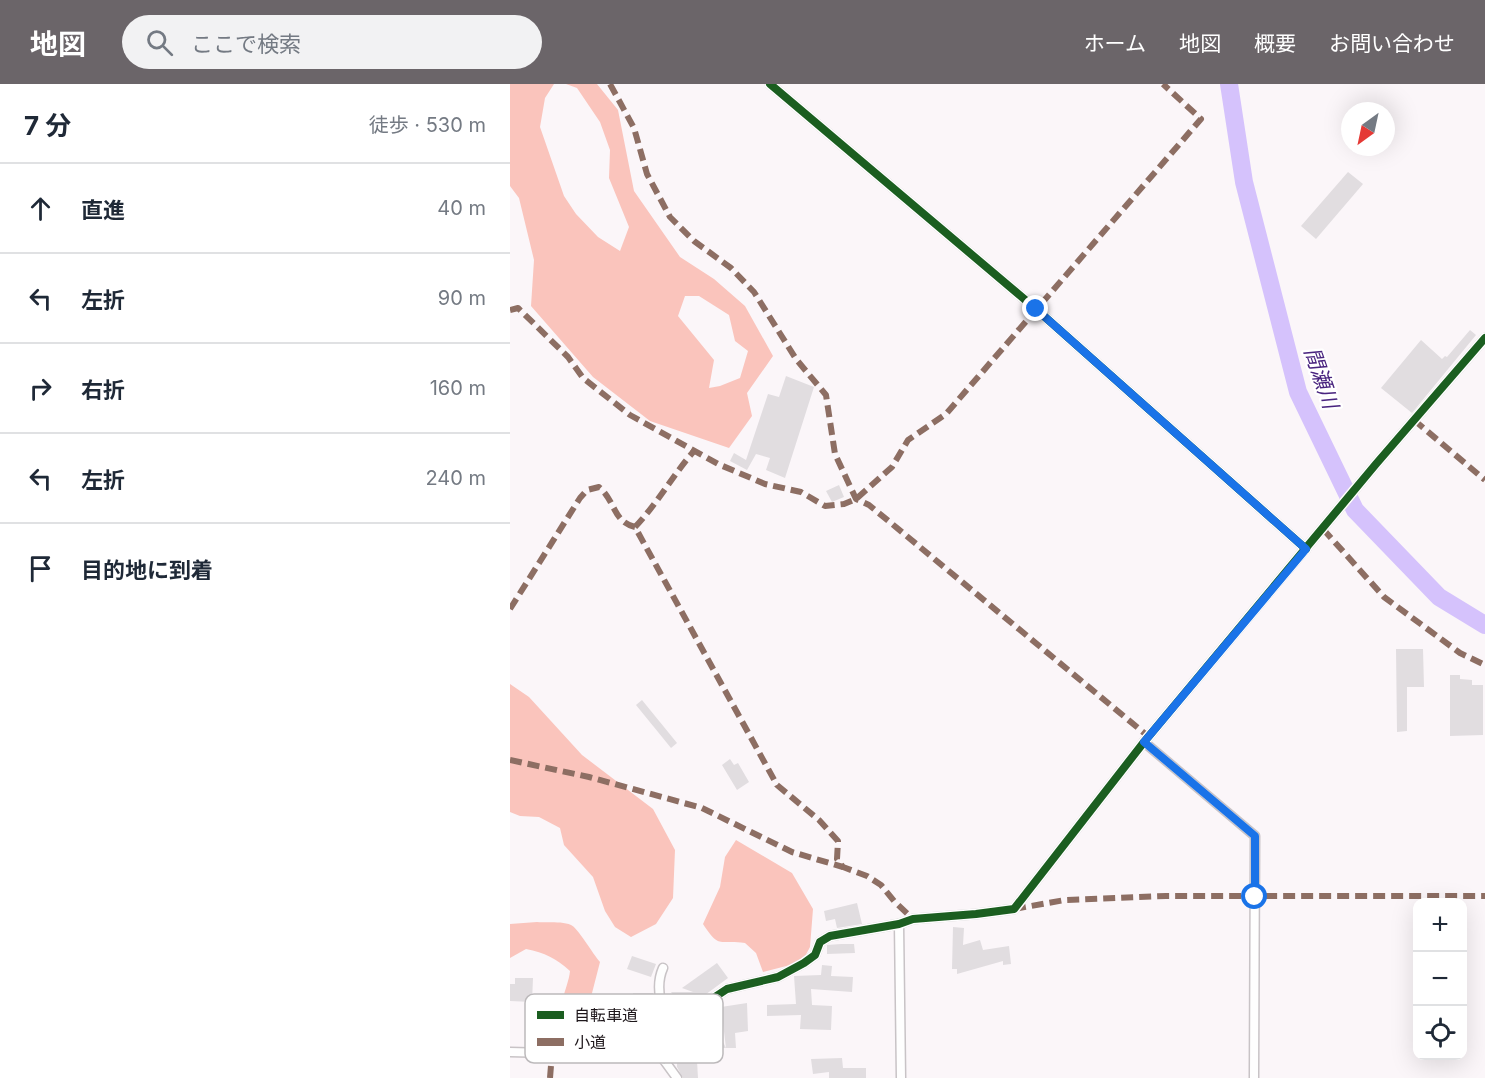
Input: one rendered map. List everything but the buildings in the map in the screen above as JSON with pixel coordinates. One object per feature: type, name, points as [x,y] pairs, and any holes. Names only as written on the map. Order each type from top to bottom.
[{"type":"street","points":[[770,84],[1036,309],[1306,549]]},
{"type":"street","points":[[720,994],[728,989],[778,976],[804,963],[815,955],[820,942],[830,936],[899,924],[913,919],[1014,909],[1144,742],[1376,464],[1485,338]]},
{"type":"street","points":[[1144,742],[1255,836],[1254,1078]]},
{"type":"street","points":[[899,924],[902,1078]]},
{"type":"street","points":[[660,994],[657,980],[663,968]]},
{"type":"street","points":[[510,1052],[525,1052]]},
{"type":"street","points":[[667,1063],[677,1078]]},
{"type":"shaded area","points":[[510,84],[554,84],[545,98],[540,127],[564,196],[576,214],[598,237],[620,251],[629,227],[609,178],[610,150],[600,122],[577,88],[566,84],[597,84],[618,110],[634,191],[680,257],[714,279],[745,306],[773,356],[747,393],[752,416],[729,448],[650,421],[593,377],[531,306],[534,260],[519,198],[510,186]],"holes":[[[685,296],[699,296],[729,315],[735,341],[748,351],[740,378],[709,388],[714,360],[678,316]]]},
{"type":"shaded area","points":[[510,684],[529,697],[582,755],[653,809],[675,850],[673,898],[656,924],[631,937],[615,927],[605,911],[593,877],[564,845],[560,828],[539,817],[520,816],[510,812]]},
{"type":"shaded area","points":[[736,840],[792,873],[813,909],[810,947],[802,962],[763,972],[756,953],[745,943],[721,942],[713,937],[703,924],[720,887],[725,857]]},
{"type":"shaded area","points":[[559,923],[571,925],[577,930],[600,962],[592,994],[564,994],[570,971],[545,954],[526,949],[510,958],[510,924]]},
{"type":"waterway","name":"間瀬川","points":[[1229,84],[1244,182],[1298,392],[1355,510],[1439,597],[1485,625]]},
{"type":"marked path","points":[[610,84],[634,128],[647,174],[670,217],[694,241],[731,268],[754,292],[796,359],[826,395],[835,454],[856,499],[869,505],[1149,737]]},
{"type":"marked path","points":[[510,310],[518,308],[568,357],[583,378],[630,415],[718,464],[765,484],[801,492],[825,506],[844,504],[856,499],[892,467],[908,440],[946,414],[1201,119],[1163,84]]},
{"type":"marked path","points":[[1414,420],[1485,480]]},
{"type":"marked path","points":[[635,527],[694,451]]},
{"type":"marked path","points":[[510,609],[580,498],[587,490],[599,487],[618,516],[635,527],[777,785],[819,820],[838,841],[837,859],[843,867],[867,876],[881,885],[913,919]]},
{"type":"marked path","points":[[1323,529],[1384,597],[1460,653],[1485,665]]},
{"type":"marked path","points":[[510,760],[589,777],[702,808],[792,852],[843,867]]},
{"type":"marked path","points":[[1014,909],[1065,900],[1166,896],[1485,896]]},
{"type":"marked path","points":[[550,1078],[551,1063]]},
{"type":"cycle path","points":[[770,84],[1036,309],[1306,549]]},
{"type":"cycle path","points":[[719,994],[727,989],[778,977],[815,955],[820,942],[830,936],[899,924],[913,919],[1014,909],[1144,742],[1376,464],[1485,338]]},
{"type":"route","points":[[1036,309],[1306,549],[1144,742],[1255,836],[1255,897]]}]
